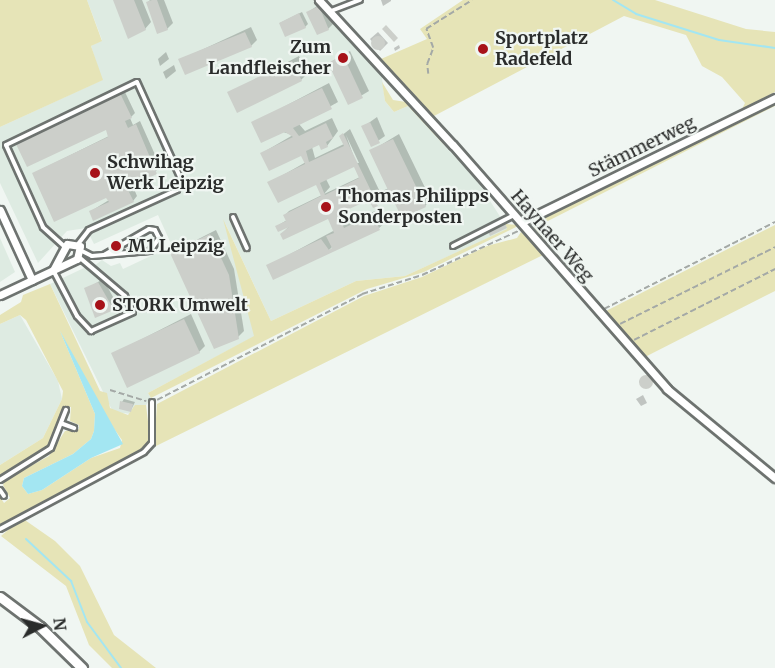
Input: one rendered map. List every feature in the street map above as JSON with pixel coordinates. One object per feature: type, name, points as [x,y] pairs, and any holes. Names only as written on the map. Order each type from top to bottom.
[{"type":"street","name":"Haynaer Weg","points":[[319,0],[515,214],[626,345],[679,400],[775,478]]},
{"type":"street","name":"Stämmerweg","points":[[524,225],[775,98]]},
{"type":"street","points":[[0,210],[32,280]]},
{"type":"street","points":[[0,295],[53,270],[81,254],[78,244],[65,247],[53,270]]},
{"type":"street","points":[[0,597],[40,627],[82,668]]},
{"type":"lane","points":[[330,12],[360,0]]},
{"type":"lane","points":[[65,247],[43,227],[6,145],[137,82],[180,177],[177,190],[89,230],[78,244]]},
{"type":"lane","points":[[453,246],[515,214]]},
{"type":"lane","points":[[233,217],[247,248]]},
{"type":"lane","points":[[81,254],[92,256],[104,255],[150,251],[159,238],[155,230],[149,229],[104,255]]},
{"type":"lane","points":[[53,270],[77,316],[91,331],[132,312],[125,296],[81,254]]},
{"type":"lane","points":[[0,530],[144,452],[152,443],[152,402]]},
{"type":"lane","points":[[0,480],[51,448],[63,424],[66,411]]},
{"type":"lane","points":[[63,424],[74,428]]},
{"type":"lane","points":[[0,490],[4,496]]},
{"type":"path","points":[[428,74],[427,64],[433,48],[426,29],[472,0]]},
{"type":"path","points":[[598,312],[775,222]]},
{"type":"path","points":[[110,390],[152,402],[362,294],[422,275],[524,225]]},
{"type":"path","points":[[612,328],[775,247]]},
{"type":"path","points":[[626,345],[775,269]]},
{"type":"shaded area","points":[[0,0],[87,0],[102,41],[91,46],[103,80],[0,127]]},
{"type":"shaded area","points":[[87,0],[313,0],[381,71],[385,101],[394,112],[408,106],[478,182],[508,229],[405,276],[356,281],[271,321],[225,223],[255,336],[148,393],[151,398],[146,405],[135,405],[132,414],[113,412],[50,284],[84,268],[90,269],[102,260],[111,266],[120,263],[123,269],[172,246],[158,215],[94,244],[86,228],[67,231],[38,263],[0,183],[0,127],[102,80],[91,46],[102,40]]},
{"type":"shaded area","name":"Sportplatz Radefeld","points":[[463,0],[655,0],[746,29],[775,32],[775,92],[742,109],[745,103],[722,77],[702,66],[686,35],[624,16],[434,116],[381,59],[427,39],[420,29]]},
{"type":"shaded area","points":[[382,82],[393,100],[406,102],[423,117],[445,146],[408,106],[394,112],[385,101]]},
{"type":"shaded area","points":[[775,102],[775,106],[538,226],[539,233],[589,295],[534,232],[534,223],[541,218]]},
{"type":"shaded area","points":[[223,219],[271,321],[356,281],[405,276],[507,229],[505,224],[520,225],[424,272],[367,289],[151,398],[148,393],[254,336]]},
{"type":"shaded area","points":[[775,225],[775,291],[643,358],[604,312]]},
{"type":"shaded area","points":[[521,232],[543,255],[154,447],[157,404],[364,296],[422,277],[487,246],[517,238]]},
{"type":"shaded area","points":[[0,238],[15,272],[0,282]]},
{"type":"shaded area","points":[[50,284],[100,391],[107,393],[110,408],[128,415],[135,405],[146,405],[150,438],[146,447],[0,526],[0,497],[4,503],[10,498],[3,485],[5,480],[49,456],[65,431],[79,429],[79,425],[70,421],[71,407],[66,407],[51,443],[0,475],[0,465],[43,438],[62,399],[63,391],[26,320],[20,315],[0,324],[0,315],[21,302],[23,295]],"holes":[[[60,331],[100,409],[122,440],[120,448],[91,458],[42,490],[28,494],[22,486],[24,478],[73,454],[91,439],[94,431],[95,414]]]},
{"type":"shaded area","points":[[20,315],[58,381],[62,399],[43,438],[0,465],[0,324]]},
{"type":"shaded area","points":[[22,518],[55,541],[80,566],[114,635],[156,668],[112,668],[89,645],[66,586],[1,536]]},
{"type":"water","points":[[60,331],[123,444],[91,458],[42,490],[28,494],[22,486],[24,478],[73,454],[91,439],[94,431],[95,414]]},
{"type":"building","points":[[113,0],[134,0],[146,30],[128,39]]},
{"type":"building","points":[[157,0],[168,30],[157,34],[146,2]]},
{"type":"building","points":[[319,6],[329,30],[317,35],[306,12]]},
{"type":"building","points":[[299,13],[306,28],[285,37],[279,23]]},
{"type":"building","points":[[386,25],[398,38],[394,42],[382,29]]},
{"type":"building","points":[[245,32],[252,47],[185,75],[178,59]]},
{"type":"building","points":[[375,36],[381,36],[385,43],[381,50],[375,50],[371,46],[371,40]]},
{"type":"building","points":[[343,55],[363,98],[348,105],[328,63]]},
{"type":"building","points":[[292,61],[302,81],[237,113],[227,92]]},
{"type":"building","points":[[322,88],[332,109],[293,128],[299,136],[326,123],[333,138],[326,142],[328,147],[321,150],[319,145],[306,151],[309,162],[344,146],[339,136],[343,133],[374,197],[388,190],[369,150],[393,139],[426,207],[402,218],[390,194],[375,201],[378,206],[373,208],[369,200],[338,214],[344,228],[373,214],[380,230],[273,280],[266,265],[321,239],[329,250],[332,248],[326,236],[334,233],[328,219],[283,240],[280,234],[289,227],[278,232],[275,226],[286,221],[283,215],[321,196],[316,185],[278,203],[267,182],[305,164],[301,156],[269,171],[260,153],[293,137],[285,132],[261,143],[251,122]],"holes":[[[354,167],[359,178],[325,195],[320,183]]]},
{"type":"building","name":"Schwihag Werk Leipzig","points":[[120,93],[132,118],[125,121],[128,128],[136,124],[157,174],[127,188],[134,202],[93,221],[89,211],[109,202],[106,198],[54,222],[32,173],[108,137],[106,130],[27,167],[15,142]]},
{"type":"building","points":[[370,122],[380,143],[371,147],[361,126]]},
{"type":"building","points":[[505,224],[507,228],[490,236],[488,232]]},
{"type":"building","points":[[210,234],[229,275],[239,339],[214,349],[170,253]]},
{"type":"building","name":"STORK Umwelt","points":[[98,282],[114,310],[95,318],[84,288]]},
{"type":"building","points":[[184,319],[200,353],[127,388],[111,353]]},
{"type":"building","points":[[646,375],[651,377],[653,382],[651,387],[646,389],[641,387],[639,382],[641,377]]},
{"type":"building","points":[[120,401],[133,404],[131,412],[119,409]]},
{"type":"waterway","points":[[613,0],[636,14],[719,40],[775,48]]},
{"type":"waterway","points":[[26,539],[71,581],[87,622],[121,668]]},
{"type":"place","name":"Sportplatz Radefeld","points":[[483,49]]},
{"type":"place","name":"Zum Landfleischer","points":[[343,58]]},
{"type":"place","name":"Schwihag Werk Leipzig","points":[[95,173]]},
{"type":"place","name":"Thomas Philipps Sonderposten","points":[[326,207]]},
{"type":"place","name":"M1 Leipzig","points":[[116,246]]},
{"type":"place","name":"STORK Umwelt","points":[[100,305]]}]
